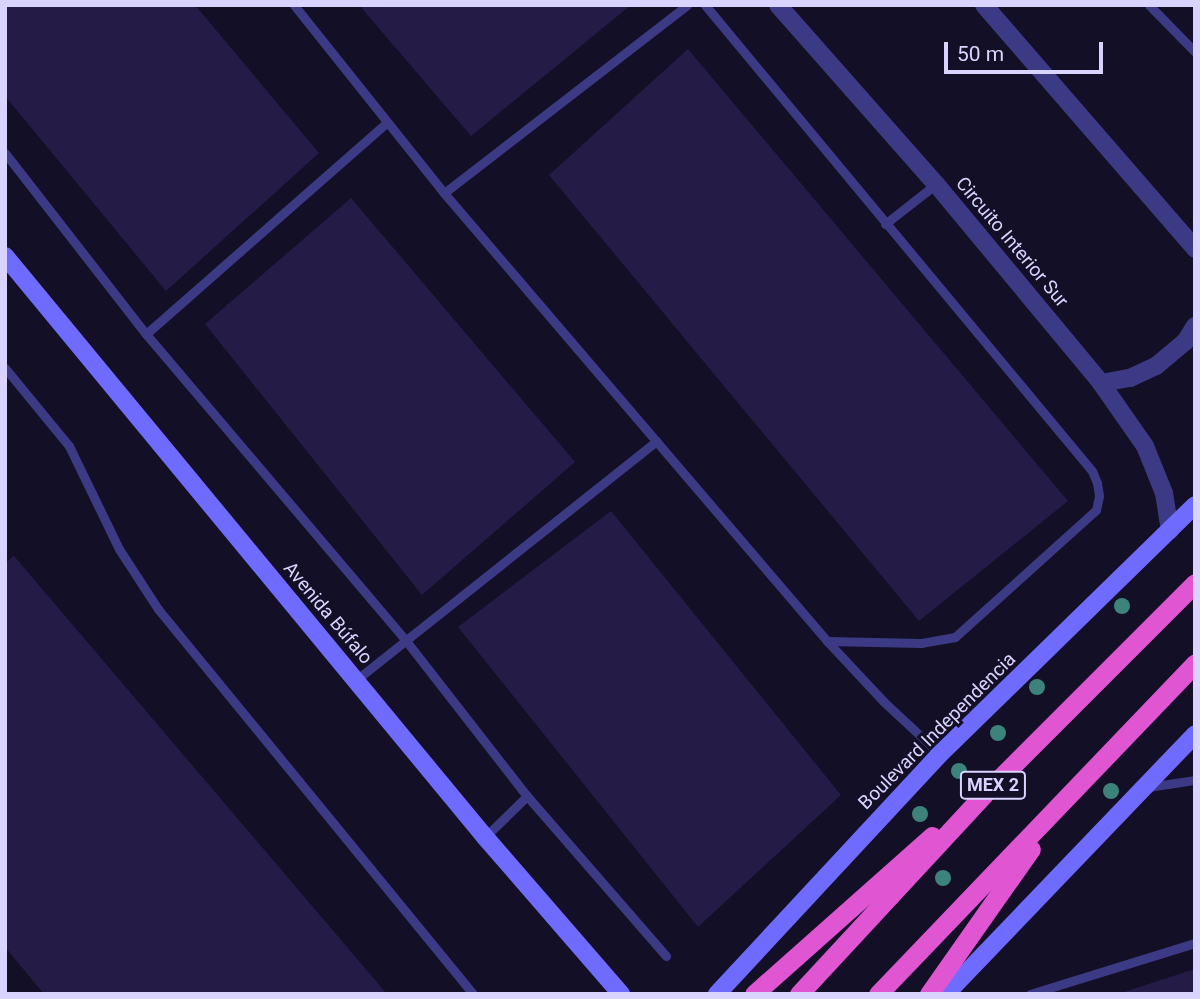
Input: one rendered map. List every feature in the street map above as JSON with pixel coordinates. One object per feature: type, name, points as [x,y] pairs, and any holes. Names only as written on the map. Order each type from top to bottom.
[{"type":"highway","name":"MEX 2","points":[[799,994],[984,794],[1195,583]]},
{"type":"highway","name":"MEX 2","points":[[878,994],[1195,664]]},
{"type":"highway","points":[[754,994],[897,864],[984,794]]},
{"type":"highway","points":[[929,994],[1068,797]]},
{"type":"main road","name":"Avenida Búfalo","points":[[5,256],[485,836],[621,994]]},
{"type":"main road","name":"Boulevard Independencia","points":[[717,994],[940,754],[1195,505]]},
{"type":"main road","points":[[946,994],[1195,734]]},
{"type":"street","points":[[984,5],[1195,248]]},
{"type":"street","name":"Circuito Interior Sur","points":[[788,9],[1101,383],[1145,446],[1164,493],[1170,531]]},
{"type":"street","points":[[1101,383],[1130,378],[1156,366],[1185,342],[1195,326]]},
{"type":"lane","points":[[293,5],[444,193],[827,641],[884,702],[940,754]]},
{"type":"lane","points":[[444,193],[687,5]]},
{"type":"lane","points":[[705,5],[1092,471],[1099,496],[1096,510],[955,637],[920,643],[827,641]]},
{"type":"lane","points":[[1149,5],[1195,52]]},
{"type":"lane","points":[[146,334],[386,122]]},
{"type":"lane","points":[[5,153],[146,334],[407,642],[527,796],[666,956]]},
{"type":"lane","points":[[886,224],[936,184]]},
{"type":"lane","points":[[5,368],[69,446],[137,581],[473,994]]},
{"type":"lane","points":[[356,680],[407,642],[656,440]]},
{"type":"lane","points":[[1143,788],[1195,780]]},
{"type":"lane","points":[[485,836],[527,796]]},
{"type":"lane","points":[[1030,994],[1195,943]]},
{"type":"building","points":[[5,5],[195,5],[319,153],[166,291],[5,96]]},
{"type":"building","points":[[359,5],[631,5],[471,136]]},
{"type":"building","points":[[688,49],[1068,501],[919,621],[549,175]]},
{"type":"building","points":[[351,198],[575,462],[422,595],[205,324]]},
{"type":"building","points":[[611,511],[841,795],[698,927],[458,627]]},
{"type":"building","points":[[14,556],[387,994],[44,994],[5,947],[5,563]]},
{"type":"building","points":[[1195,969],[1195,994],[1121,994],[1121,993]]}]
